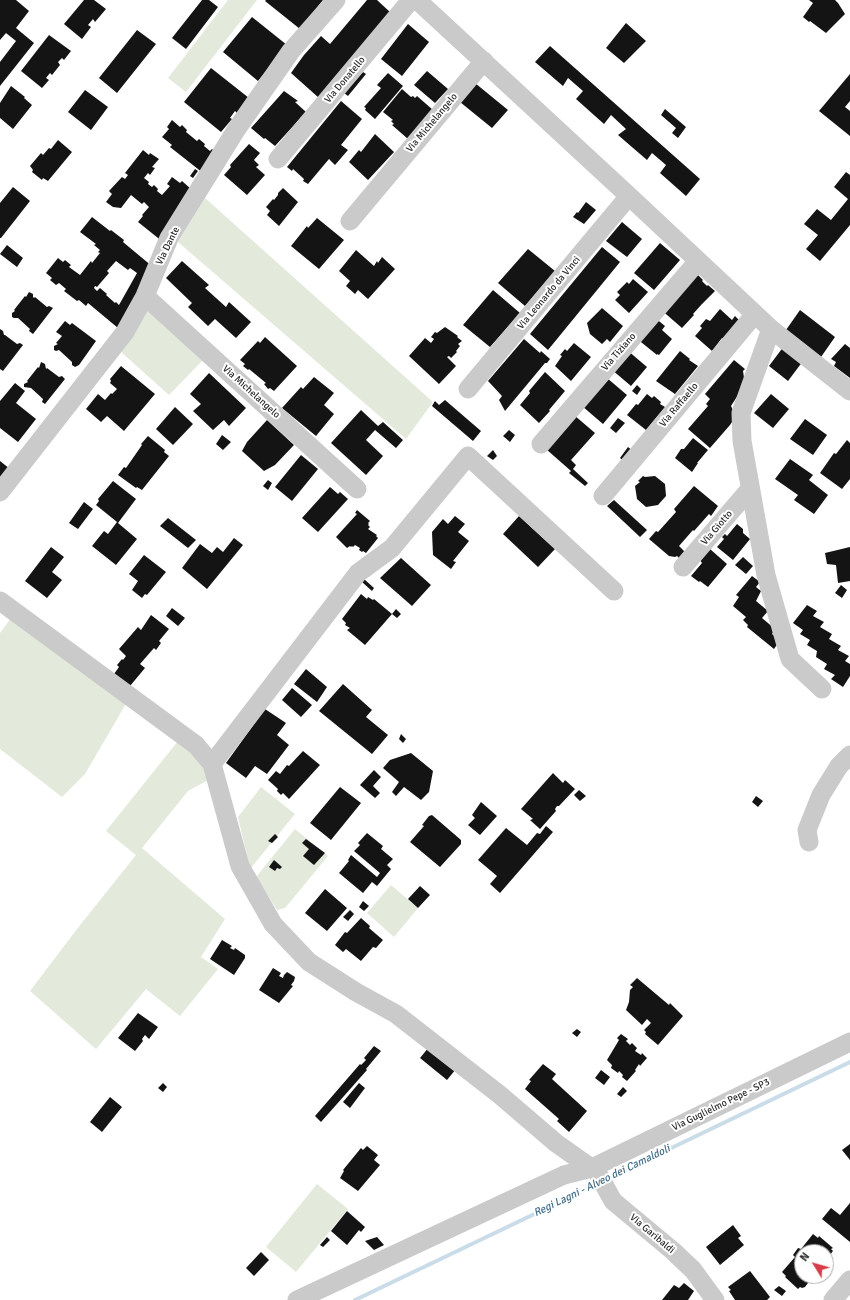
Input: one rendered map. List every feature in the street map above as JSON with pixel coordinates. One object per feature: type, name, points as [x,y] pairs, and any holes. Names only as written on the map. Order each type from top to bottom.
[{"type":"street","name":"Via Dante","points":[[0,492],[125,332],[145,296],[169,238],[236,130],[291,51],[336,0]]},
{"type":"street","name":"Via Donatello","points":[[278,160],[411,0]]},
{"type":"street","points":[[418,0],[771,329],[850,391]]},
{"type":"street","name":"Via Michelangelo","points":[[350,221],[484,61]]},
{"type":"street","name":"Via Leonardo da Vinci","points":[[468,389],[629,196]]},
{"type":"street","name":"Via Tiziano","points":[[541,444],[698,261]]},
{"type":"street","name":"Via Michelangelo","points":[[145,296],[357,489]]},
{"type":"street","name":"Via Raffaello","points":[[603,496],[755,314]]},
{"type":"street","points":[[771,329],[741,413],[742,442],[766,575],[790,659],[822,689]]},
{"type":"street","points":[[212,764],[358,573],[392,548],[468,456],[614,591]]},
{"type":"street","name":"Via Giotto","points":[[683,567],[750,489]]},
{"type":"street","points":[[0,601],[196,745],[212,764],[240,866],[273,924],[309,962],[356,992],[396,1014],[500,1095],[556,1142],[594,1170]]},
{"type":"street","points":[[809,842],[807,830],[821,795],[839,766],[850,755]]},
{"type":"street","name":"Via Guglielmo Pepe - SP3","points":[[296,1300],[564,1175],[594,1170],[850,1042]]},
{"type":"street","name":"Via Garibaldi","points":[[594,1170],[613,1201],[673,1251],[693,1270],[716,1300]]},
{"type":"street","points":[[833,1300],[850,1280]]},
{"type":"shaded area","points":[[228,0],[257,0],[186,92],[168,78]]},
{"type":"shaded area","points":[[205,198],[433,402],[406,439],[178,242]]},
{"type":"shaded area","points":[[146,306],[204,359],[169,395],[120,351]]},
{"type":"shaded area","points":[[11,618],[127,702],[85,774],[62,797],[0,749],[0,633]]},
{"type":"shaded area","points":[[178,741],[203,763],[210,779],[188,791],[142,848],[225,919],[201,957],[218,969],[180,1016],[146,989],[96,1049],[30,991],[136,855],[106,831]]},
{"type":"shaded area","points":[[261,787],[295,814],[250,869],[238,817]]},
{"type":"shaded area","points":[[295,829],[328,856],[285,908],[277,910],[256,877]]},
{"type":"shaded area","points":[[391,885],[418,908],[394,937],[367,913]]},
{"type":"shaded area","points":[[317,1184],[348,1209],[296,1272],[266,1247]]},
{"type":"building","points":[[0,0],[16,0],[29,11],[16,28],[34,43],[0,86],[0,62],[16,41],[6,33],[0,40]]},
{"type":"building","points":[[84,0],[94,0],[106,9],[95,22],[93,19],[88,25],[91,27],[82,39],[64,24]]},
{"type":"building","points":[[202,0],[209,0],[218,7],[186,49],[172,38]]},
{"type":"building","points":[[323,0],[300,29],[265,1]]},
{"type":"building","points":[[367,0],[377,0],[391,13],[319,98],[291,73],[304,55],[321,36],[330,44]]},
{"type":"building","points":[[809,0],[835,0],[845,14],[826,33],[803,17],[813,3]]},
{"type":"building","points":[[252,17],[287,45],[258,81],[223,52]]},
{"type":"building","points":[[626,23],[646,41],[624,63],[606,48]]},
{"type":"building","points":[[408,24],[429,42],[402,76],[381,59]]},
{"type":"building","points":[[137,30],[156,44],[117,93],[99,78]]},
{"type":"building","points":[[49,35],[71,51],[64,60],[62,58],[58,62],[60,65],[52,75],[50,73],[46,78],[49,80],[42,88],[21,71]]},
{"type":"building","points":[[550,46],[700,179],[686,196],[660,173],[666,165],[652,153],[647,160],[618,135],[626,129],[611,115],[604,124],[576,99],[583,91],[568,78],[563,86],[535,62]]},
{"type":"building","points":[[211,68],[249,98],[237,113],[235,111],[230,118],[232,119],[221,132],[184,102]]},
{"type":"building","points":[[427,71],[448,89],[435,103],[414,85]]},
{"type":"building","points":[[363,72],[366,74],[348,96],[344,93]]},
{"type":"building","points":[[388,73],[403,86],[375,119],[365,110],[366,108],[364,107],[381,88],[377,85]]},
{"type":"building","points":[[850,74],[850,101],[845,107],[850,111],[850,136],[819,111]]},
{"type":"building","points":[[475,83],[508,110],[492,128],[460,102]]},
{"type":"building","points":[[11,86],[25,97],[24,98],[32,105],[13,129],[0,118],[0,103]]},
{"type":"building","points":[[402,89],[411,97],[413,96],[415,98],[417,96],[433,110],[408,139],[392,125],[394,124],[391,121],[393,120],[383,112]]},
{"type":"building","points":[[85,90],[108,107],[91,130],[68,112]]},
{"type":"building","points":[[284,91],[298,101],[295,102],[306,112],[275,146],[251,128]]},
{"type":"building","points":[[341,101],[362,119],[341,145],[348,150],[335,165],[329,159],[308,184],[303,181],[304,179],[293,169],[292,171],[287,167]]},
{"type":"building","points":[[665,109],[686,127],[678,138],[672,133],[676,128],[661,115]]},
{"type":"building","points":[[172,120],[180,127],[182,125],[187,130],[186,132],[197,141],[199,139],[210,151],[212,149],[216,152],[203,173],[170,147],[172,145],[162,137],[169,129],[167,127]]},
{"type":"building","points":[[375,134],[394,152],[368,180],[349,162],[359,150],[361,152]]},
{"type":"building","points":[[58,140],[72,152],[48,181],[43,178],[42,180],[32,172],[33,170],[30,166],[41,153],[43,155],[49,148],[51,149]]},
{"type":"building","points":[[249,144],[260,153],[254,160],[259,165],[256,167],[265,175],[247,195],[224,175],[231,167],[230,165]]},
{"type":"building","points":[[143,150],[149,155],[150,153],[159,159],[152,167],[155,168],[150,175],[148,173],[144,178],[149,182],[148,184],[152,187],[154,185],[158,189],[157,191],[162,195],[170,186],[167,184],[172,177],[180,183],[182,181],[191,189],[163,242],[138,222],[149,207],[144,202],[142,204],[131,195],[121,208],[113,207],[106,202],[112,194],[109,191],[122,177],[125,179],[128,175],[125,173]]},
{"type":"building","points":[[195,169],[198,171],[193,178],[190,176]]},
{"type":"building","points":[[846,172],[850,175],[850,225],[820,261],[806,249],[818,235],[804,224],[817,209],[831,220],[848,199],[834,187]]},
{"type":"building","points":[[13,187],[30,201],[0,238],[0,203]]},
{"type":"building","points":[[283,188],[298,202],[279,226],[267,215],[270,211],[266,207],[273,199],[274,200]]},
{"type":"building","points":[[586,202],[596,210],[584,224],[573,217]]},
{"type":"building","points":[[92,217],[124,240],[123,242],[153,267],[118,328],[88,303],[86,306],[79,300],[77,301],[64,291],[66,289],[59,283],[56,285],[50,280],[52,278],[46,273],[58,258],[63,262],[65,260],[71,265],[69,267],[80,275],[91,261],[92,263],[100,253],[98,252],[100,250],[94,245],[96,244],[80,232]],"holes":[[[116,261],[128,270],[130,268],[137,273],[119,305],[106,295],[107,294],[100,288],[97,291],[94,288],[95,286],[97,287],[109,273],[107,271]]]},
{"type":"building","points":[[317,218],[344,240],[319,269],[291,246],[307,226],[308,228]]},
{"type":"building","points":[[622,222],[642,239],[627,257],[606,241]]},
{"type":"building","points":[[660,243],[680,260],[654,290],[634,273]]},
{"type":"building","points":[[7,245],[23,258],[17,267],[0,254]]},
{"type":"building","points":[[602,247],[620,262],[548,350],[530,334]]},
{"type":"building","points":[[528,249],[555,271],[525,306],[498,283]]},
{"type":"building","points":[[356,250],[374,266],[382,257],[395,269],[368,299],[358,290],[355,294],[346,286],[350,281],[339,271]]},
{"type":"building","points":[[182,261],[209,285],[205,288],[226,307],[229,302],[251,322],[236,338],[215,319],[208,326],[188,307],[192,303],[166,278]]},
{"type":"building","points":[[697,274],[707,286],[708,285],[715,291],[682,328],[659,308]]},
{"type":"building","points":[[633,279],[648,292],[629,313],[615,300],[620,295],[617,292],[627,282],[629,284]]},
{"type":"building","points":[[493,290],[520,313],[490,347],[463,325]]},
{"type":"building","points":[[29,292],[33,294],[34,298],[35,297],[47,307],[49,306],[53,308],[33,334],[29,331],[30,329],[18,318],[12,317],[12,313],[15,311],[14,310]]},
{"type":"building","points":[[602,308],[623,326],[610,342],[607,339],[602,344],[590,334],[587,323]]},
{"type":"building","points":[[720,309],[732,320],[735,316],[742,323],[727,342],[722,338],[712,351],[695,336],[702,328],[700,326],[706,319],[710,321]]},
{"type":"building","points":[[800,310],[835,337],[821,357],[786,330]]},
{"type":"building","points":[[654,317],[665,326],[662,330],[672,339],[659,355],[636,338]]},
{"type":"building","points":[[65,321],[70,325],[72,323],[96,341],[79,365],[75,367],[72,365],[72,362],[59,350],[54,350],[54,346],[58,344],[56,343],[62,336],[56,332]]},
{"type":"building","points":[[445,327],[458,336],[457,337],[462,341],[458,344],[460,346],[456,351],[457,352],[451,358],[449,356],[447,357],[456,366],[439,384],[409,356],[425,338],[431,343],[434,339],[431,337],[435,332],[437,333]]},
{"type":"building","points":[[0,329],[3,331],[4,335],[17,344],[20,343],[23,345],[3,371],[0,369]]},
{"type":"building","points":[[265,337],[297,366],[274,391],[270,388],[268,389],[264,384],[266,383],[243,366],[245,364],[240,360],[258,341],[260,343]]},
{"type":"building","points":[[524,339],[540,353],[541,351],[550,359],[505,411],[499,400],[502,396],[488,381]]},
{"type":"building","points":[[574,343],[591,357],[571,381],[555,366],[562,356],[560,355],[565,349],[567,351]]},
{"type":"building","points":[[845,344],[850,348],[850,378],[834,366],[836,362],[831,359]]},
{"type":"building","points":[[784,346],[803,361],[788,381],[769,366]]},
{"type":"building","points":[[627,350],[647,367],[631,386],[611,369]]},
{"type":"building","points":[[680,351],[698,366],[675,394],[656,381]]},
{"type":"building","points":[[734,360],[745,369],[743,371],[745,384],[731,406],[736,416],[710,448],[688,429],[708,406],[706,404],[710,399],[705,394]]},
{"type":"building","points":[[41,362],[45,364],[46,369],[47,368],[59,377],[62,376],[65,379],[45,404],[42,402],[43,399],[31,388],[24,387],[24,384],[28,382],[27,381],[38,367],[39,368]]},
{"type":"building","points":[[121,366],[155,394],[124,431],[107,416],[101,422],[86,409],[98,394],[105,400],[117,389],[110,383],[110,379]]},
{"type":"building","points":[[545,372],[565,391],[539,423],[520,405],[530,393],[529,391]]},
{"type":"building","points":[[209,373],[246,408],[229,426],[224,420],[213,430],[193,411],[201,404],[190,394]]},
{"type":"building","points":[[314,377],[334,393],[324,405],[334,414],[316,436],[282,408],[301,387],[303,389]]},
{"type":"building","points":[[607,378],[627,395],[603,424],[582,406]]},
{"type":"building","points":[[15,383],[25,391],[16,403],[36,419],[18,442],[0,428],[0,401]]},
{"type":"building","points":[[637,385],[641,389],[637,395],[632,391]]},
{"type":"building","points":[[647,394],[652,398],[654,396],[661,402],[660,404],[665,407],[646,430],[627,415]]},
{"type":"building","points":[[771,394],[789,409],[773,428],[754,413]]},
{"type":"building","points":[[445,400],[481,431],[473,441],[432,406],[435,401],[439,405]]},
{"type":"building","points":[[175,407],[193,424],[173,445],[156,429]]},
{"type":"building","points":[[361,410],[378,426],[383,422],[403,440],[396,448],[375,430],[366,440],[383,456],[366,475],[331,443]]},
{"type":"building","points":[[574,415],[595,433],[571,460],[576,465],[573,469],[588,483],[585,486],[569,473],[571,471],[546,449]]},
{"type":"building","points":[[618,418],[625,423],[616,433],[610,428]]},
{"type":"building","points":[[805,419],[827,435],[813,455],[790,439]]},
{"type":"building","points":[[267,420],[294,445],[275,465],[264,471],[242,451],[247,442]]},
{"type":"building","points":[[509,430],[515,435],[510,442],[503,436]]},
{"type":"building","points":[[222,435],[231,442],[223,450],[216,444]]},
{"type":"building","points":[[148,436],[165,450],[164,452],[169,456],[142,490],[137,487],[136,488],[118,475],[124,467],[126,468],[142,445],[141,444]]},
{"type":"building","points":[[693,438],[708,450],[697,463],[692,472],[675,458],[681,449],[684,449]]},
{"type":"building","points":[[847,440],[850,443],[850,479],[842,489],[820,473],[834,453],[836,454]]},
{"type":"building","points":[[628,447],[634,452],[626,463],[620,458]]},
{"type":"building","points":[[493,450],[497,456],[493,460],[487,456]]},
{"type":"building","points":[[301,455],[318,469],[292,501],[275,487]]},
{"type":"building","points":[[790,459],[813,475],[809,480],[828,495],[814,514],[794,500],[798,495],[775,479]]},
{"type":"building","points":[[0,461],[10,469],[0,482]]},
{"type":"building","points":[[643,476],[655,476],[665,484],[666,496],[658,505],[646,507],[637,499],[635,486],[640,482],[638,481]]},
{"type":"building","points":[[268,480],[272,483],[268,490],[263,486]]},
{"type":"building","points":[[113,481],[136,499],[118,523],[137,539],[116,565],[92,546],[104,531],[108,534],[117,522],[96,505],[99,501],[98,499]]},
{"type":"building","points":[[694,486],[718,506],[711,516],[709,514],[679,546],[687,554],[682,561],[677,556],[669,556],[649,539],[656,531],[658,532],[676,512],[674,509]]},
{"type":"building","points":[[330,487],[338,494],[340,492],[348,499],[318,532],[302,518]]},
{"type":"building","points":[[614,500],[647,530],[640,537],[607,506]]},
{"type":"building","points":[[84,502],[93,509],[78,529],[69,523]]},
{"type":"building","points":[[357,510],[370,521],[368,525],[370,527],[368,529],[377,535],[376,536],[378,538],[366,553],[359,550],[360,548],[355,545],[347,548],[336,537],[357,514],[355,513]]},
{"type":"building","points":[[455,516],[465,524],[458,532],[469,541],[453,561],[456,562],[451,569],[433,555],[432,532],[443,519],[448,524]]},
{"type":"building","points":[[519,516],[555,549],[538,567],[503,534]]},
{"type":"building","points":[[168,518],[196,540],[188,548],[160,526]]},
{"type":"building","points":[[737,524],[743,529],[743,533],[750,539],[733,560],[717,547],[724,539],[722,537],[725,534],[727,536]]},
{"type":"building","points":[[234,538],[243,545],[207,589],[182,568],[200,544],[212,553],[217,547],[223,552]]},
{"type":"building","points":[[51,547],[64,557],[52,572],[62,580],[47,598],[25,581]]},
{"type":"building","points":[[850,547],[850,581],[838,583],[836,565],[827,564],[825,553]]},
{"type":"building","points":[[710,549],[727,564],[708,587],[691,576],[702,563],[700,560]]},
{"type":"building","points":[[144,555],[166,572],[147,595],[145,594],[142,598],[132,590],[138,581],[129,574]]},
{"type":"building","points":[[743,557],[753,566],[746,574],[735,565]]},
{"type":"building","points":[[401,558],[431,585],[412,606],[380,578]]},
{"type":"building","points":[[752,576],[760,582],[756,587],[761,591],[756,601],[768,611],[762,618],[775,629],[772,634],[780,640],[774,649],[747,627],[748,625],[743,620],[746,617],[733,606],[739,597],[736,595]]},
{"type":"building","points":[[364,579],[374,588],[372,591],[362,582]]},
{"type":"building","points":[[841,585],[847,590],[842,598],[835,593]]},
{"type":"building","points":[[361,594],[367,599],[368,597],[373,600],[374,599],[392,614],[365,645],[347,630],[350,628],[345,625],[346,623],[342,619]]},
{"type":"building","points":[[807,605],[817,611],[813,616],[824,622],[820,627],[832,634],[829,639],[841,646],[838,650],[849,656],[845,661],[850,664],[850,676],[843,687],[831,679],[835,675],[824,669],[827,664],[816,657],[817,651],[807,645],[810,640],[800,634],[803,630],[793,623]]},
{"type":"building","points":[[172,608],[185,618],[178,626],[166,616]]},
{"type":"building","points":[[396,609],[401,614],[397,618],[392,614]]},
{"type":"building","points":[[151,615],[169,629],[159,641],[161,643],[156,650],[154,648],[140,664],[145,668],[130,686],[114,674],[119,667],[117,665],[126,656],[119,649],[138,627],[141,630]]},
{"type":"building","points":[[306,669],[327,687],[317,702],[294,684]]},
{"type":"building","points":[[343,684],[372,710],[366,717],[388,735],[372,754],[319,711]]},
{"type":"building","points":[[292,688],[312,705],[301,717],[282,700]]},
{"type":"building","points":[[265,709],[286,723],[277,735],[289,745],[267,774],[255,766],[246,778],[226,763]]},
{"type":"building","points":[[401,734],[406,739],[403,743],[399,739]]},
{"type":"building","points":[[303,751],[320,765],[289,799],[283,793],[281,795],[277,791],[278,789],[268,780],[276,771],[280,774],[287,765],[289,766]]},
{"type":"building","points":[[411,753],[433,771],[429,792],[421,800],[404,787],[396,796],[392,792],[399,782],[383,768],[390,760]]},
{"type":"building","points":[[374,770],[381,777],[373,786],[380,793],[375,798],[360,785]]},
{"type":"building","points":[[553,773],[563,783],[565,780],[575,789],[559,806],[557,806],[555,809],[556,811],[540,829],[530,820],[533,819],[521,809]]},
{"type":"building","points":[[340,787],[361,803],[331,840],[310,823]]},
{"type":"building","points":[[579,790],[586,796],[580,801],[574,795]]},
{"type":"building","points":[[756,796],[763,801],[758,807],[752,802]]},
{"type":"building","points":[[481,802],[497,816],[480,835],[468,825],[475,818],[472,815]]},
{"type":"building","points":[[432,815],[461,840],[461,844],[440,867],[410,842],[424,826],[422,825],[429,816]]},
{"type":"building","points":[[546,826],[553,832],[500,893],[490,884],[497,876],[478,860],[506,828],[527,845],[537,833],[540,834]]},
{"type":"building","points":[[367,833],[383,846],[381,849],[393,859],[387,865],[391,869],[377,886],[372,882],[363,893],[339,873],[349,861],[348,860],[351,855],[377,877],[380,873],[354,851],[360,845],[358,843]]},
{"type":"building","points":[[275,834],[278,837],[272,843],[268,841]]},
{"type":"building","points":[[306,839],[325,853],[314,865],[303,856],[309,849],[302,843]]},
{"type":"building","points":[[274,860],[282,867],[280,869],[277,868],[275,871],[269,867]]},
{"type":"building","points":[[420,886],[430,895],[418,908],[408,899]]},
{"type":"building","points":[[325,889],[347,908],[327,931],[305,913]]},
{"type":"building","points":[[363,901],[369,906],[364,911],[359,907]]},
{"type":"building","points":[[350,910],[354,914],[348,921],[343,917]]},
{"type":"building","points":[[361,918],[370,926],[369,928],[383,940],[376,948],[373,947],[361,961],[346,949],[343,952],[335,945],[345,932],[347,933]]},
{"type":"building","points":[[222,940],[232,946],[230,948],[234,950],[235,948],[245,955],[245,958],[234,975],[210,959]]},
{"type":"building","points":[[273,968],[281,973],[279,976],[283,978],[287,972],[295,977],[291,985],[293,986],[279,1003],[259,990]]},
{"type":"building","points":[[637,978],[669,1005],[670,1003],[683,1016],[658,1045],[645,1034],[646,1032],[644,1030],[651,1023],[647,1019],[642,1025],[626,1010],[629,1002],[630,990],[633,987],[630,985]]},
{"type":"building","points":[[138,1013],[158,1027],[149,1039],[145,1035],[142,1039],[143,1041],[135,1051],[118,1038]]},
{"type":"building","points":[[577,1029],[581,1032],[577,1037],[572,1033]]},
{"type":"building","points":[[621,1034],[628,1039],[626,1041],[630,1045],[632,1043],[637,1048],[635,1051],[641,1055],[642,1053],[647,1058],[640,1066],[639,1064],[635,1070],[636,1071],[627,1081],[622,1077],[623,1075],[619,1071],[618,1073],[611,1068],[612,1065],[607,1060],[619,1040],[617,1038]]},
{"type":"building","points":[[374,1046],[381,1051],[366,1069],[367,1070],[321,1122],[315,1116],[360,1064],[361,1065],[366,1060],[364,1058]]},
{"type":"building","points":[[429,1047],[456,1069],[447,1080],[420,1058]]},
{"type":"building","points":[[543,1064],[556,1074],[552,1079],[587,1111],[569,1132],[557,1121],[559,1119],[525,1089],[531,1081],[529,1080]]},
{"type":"building","points":[[601,1070],[610,1077],[604,1085],[595,1078]]},
{"type":"building","points":[[163,1083],[167,1087],[163,1092],[158,1088]]},
{"type":"building","points":[[359,1083],[365,1088],[350,1108],[343,1102]]},
{"type":"building","points":[[623,1087],[627,1091],[621,1097],[617,1094]]},
{"type":"building","points":[[110,1097],[122,1107],[102,1132],[90,1122]]},
{"type":"building","points":[[850,1144],[850,1160],[842,1150]]},
{"type":"building","points":[[367,1146],[378,1155],[374,1160],[380,1165],[358,1191],[340,1178],[344,1171],[343,1170],[361,1148],[363,1150]]},
{"type":"building","points":[[850,1203],[850,1242],[822,1219],[831,1208],[840,1215]]},
{"type":"building","points":[[347,1211],[365,1227],[361,1232],[359,1230],[347,1245],[331,1231]]},
{"type":"building","points":[[733,1225],[741,1236],[738,1238],[744,1245],[720,1265],[706,1247]]},
{"type":"building","points":[[813,1234],[818,1238],[819,1236],[828,1244],[805,1244]]},
{"type":"building","points":[[327,1237],[330,1240],[323,1247],[320,1245]]},
{"type":"building","points":[[377,1237],[384,1245],[374,1250],[365,1241]]},
{"type":"building","points":[[261,1252],[269,1260],[254,1276],[246,1268]]},
{"type":"building","points":[[794,1258],[794,1284],[807,1284],[805,1287],[800,1287],[798,1289],[785,1277],[786,1276],[782,1272]]},
{"type":"building","points":[[750,1271],[770,1297],[767,1300],[735,1300],[729,1291],[731,1290],[728,1287]]},
{"type":"building","points":[[684,1283],[694,1291],[688,1300],[662,1300],[674,1285],[679,1288]]},
{"type":"building","points":[[779,1286],[786,1291],[782,1296],[774,1290]]},
{"type":"waterway","name":"Regi Lagni - Alveo dei Camaldoli","points":[[607,1179],[850,1062]]},
{"type":"waterway","name":"Regi Lagni - Alveo dei Camaldoli","points":[[355,1300],[597,1184]]}]
